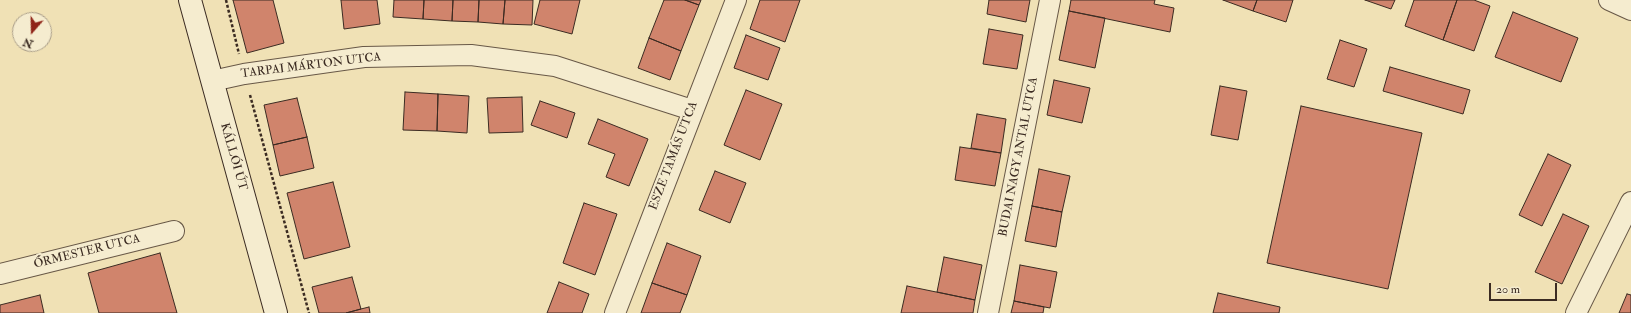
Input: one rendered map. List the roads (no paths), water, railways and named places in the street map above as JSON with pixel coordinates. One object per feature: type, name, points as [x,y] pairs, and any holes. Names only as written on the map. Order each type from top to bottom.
[{"type":"main road","name":"KÁLLÓI ÚT","points":[[190,0],[276,313]]},
{"type":"street","name":"ESZE TAMÁS UTCA","points":[[614,313],[736,0]]},
{"type":"street","name":"BUDAI NAGY ANTAL UTCA","points":[[988,313],[1050,0]]},
{"type":"street","points":[[1609,0],[1631,10]]},
{"type":"street","name":"TARPAI MÁRTON UTCA","points":[[212,81],[244,74],[364,57],[471,55],[555,66],[692,110]]},
{"type":"street","points":[[1576,313],[1631,202]]},
{"type":"street","name":"ŐRMESTER UTCA","points":[[0,274],[174,231]]}]
